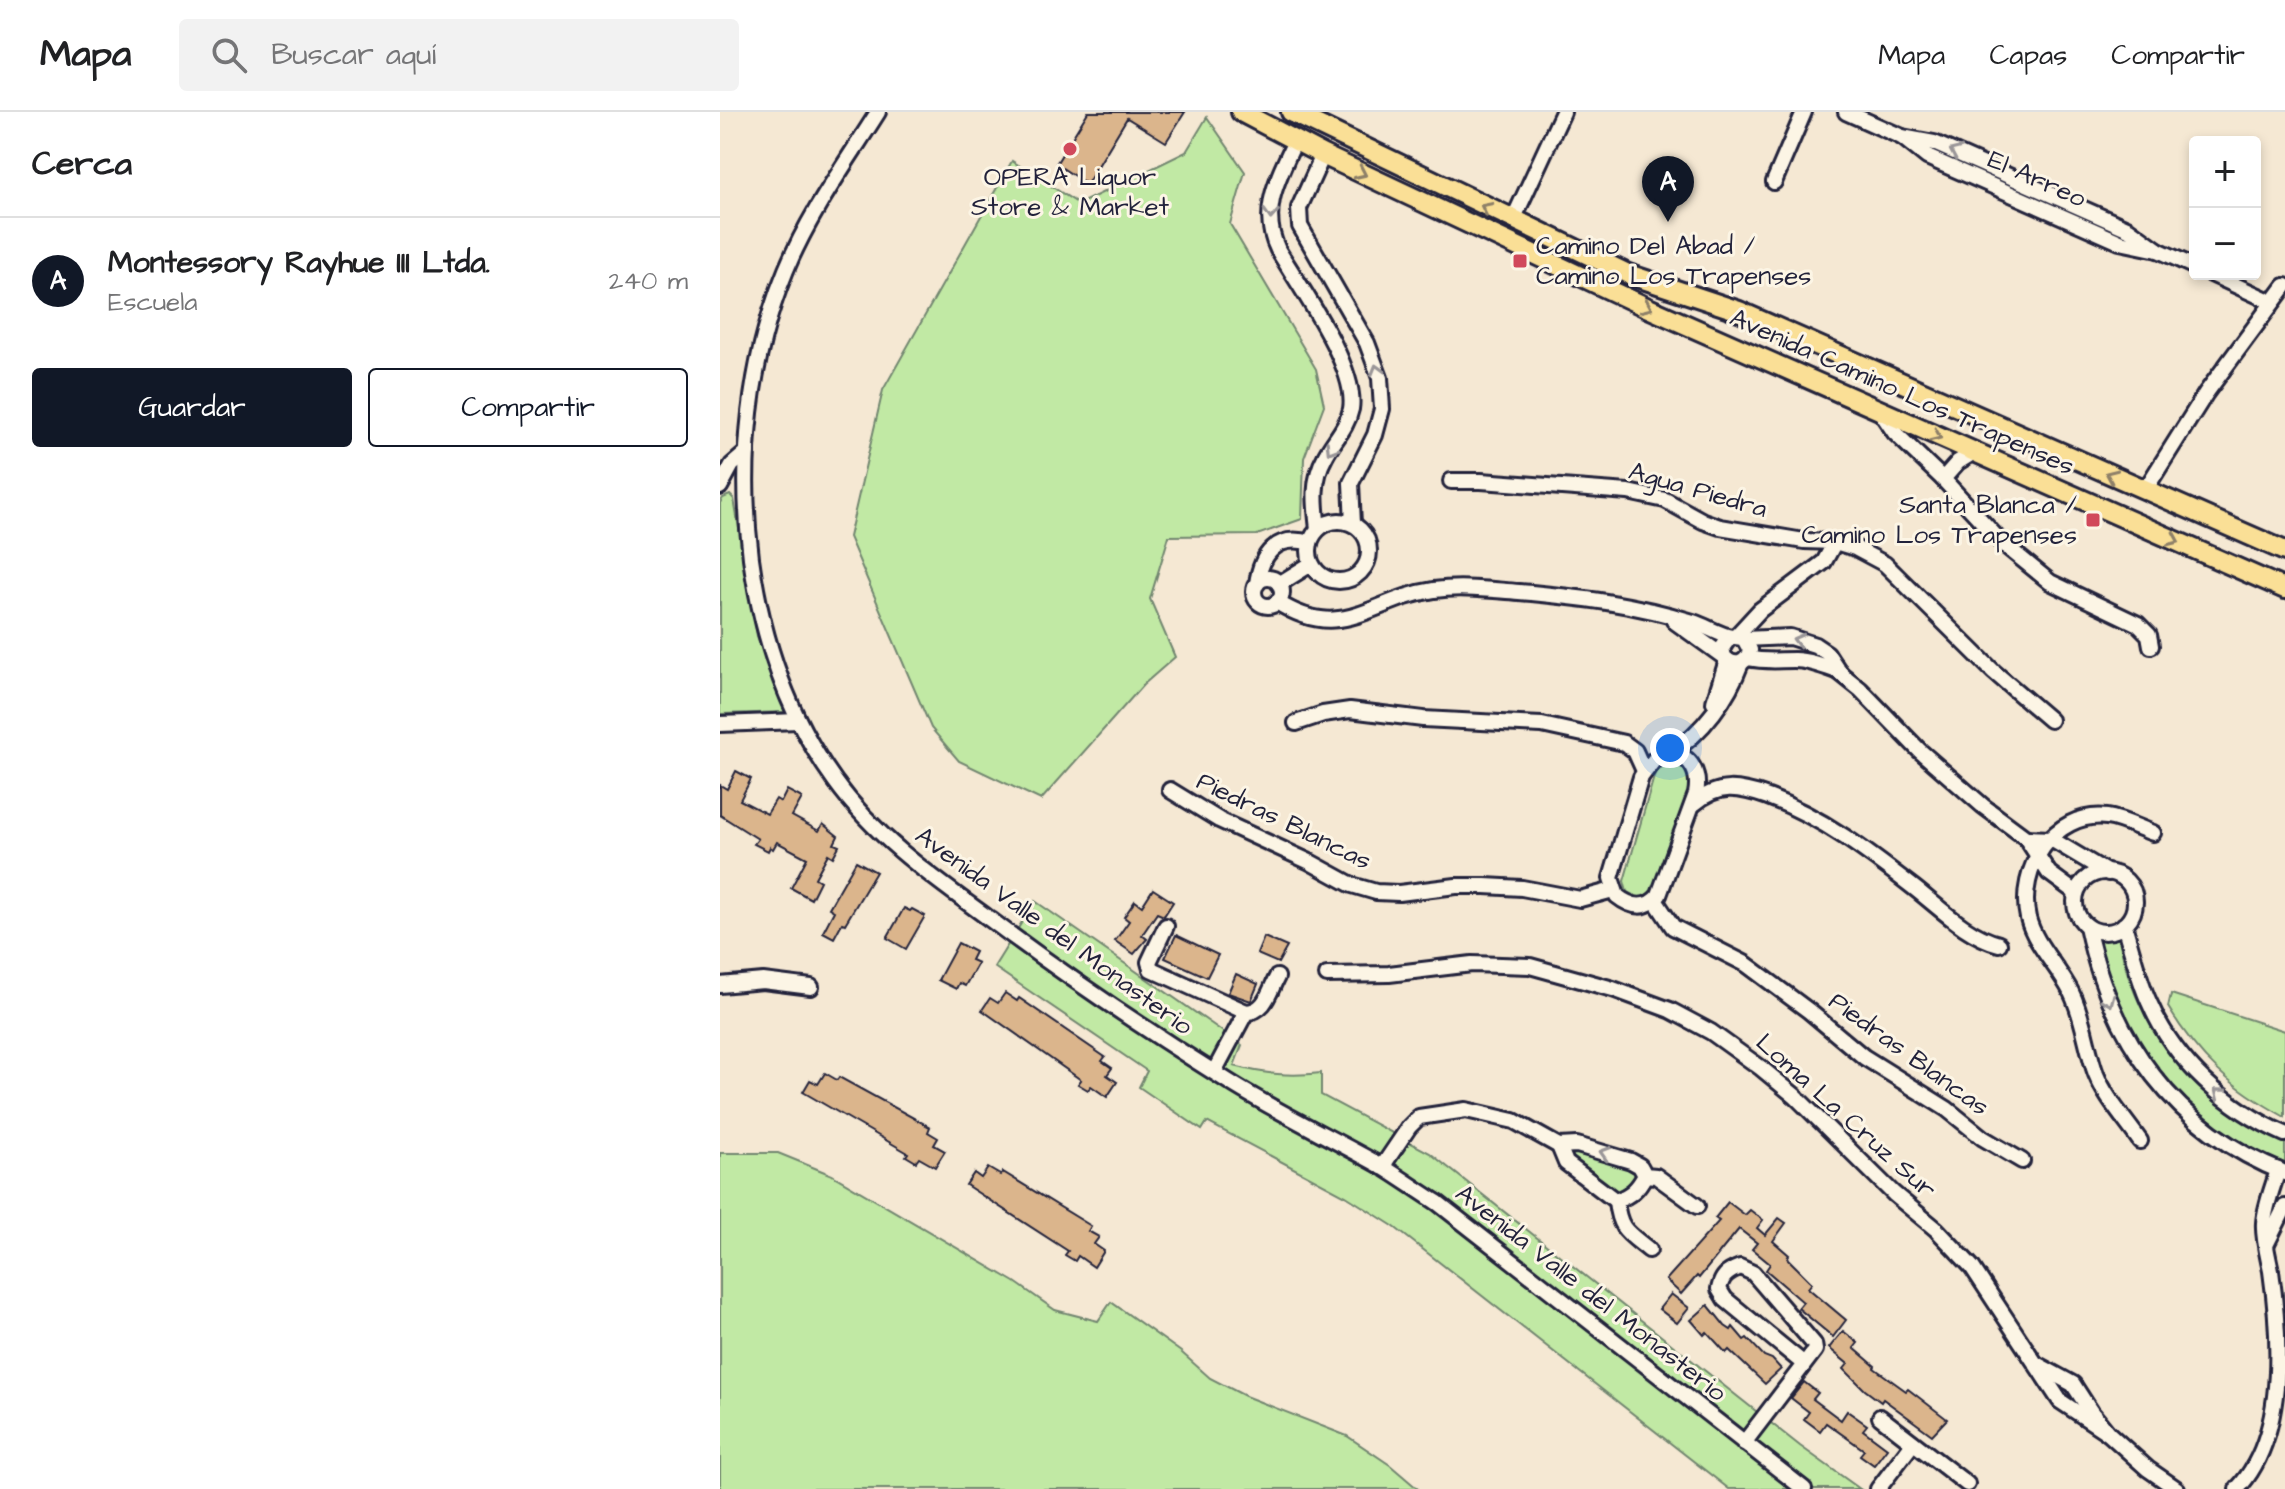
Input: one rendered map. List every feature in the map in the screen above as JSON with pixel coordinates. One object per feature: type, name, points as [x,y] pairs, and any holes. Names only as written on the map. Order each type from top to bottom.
[{"type":"main road","name":"Avenida Camino Los Trapenses","points":[[1241,112],[1323,155],[1646,307],[2285,589]]},
{"type":"main road","name":"Avenida Camino Los Trapenses","points":[[1301,114],[1628,274],[1708,299],[1783,330],[2285,551]]},
{"type":"main road","points":[[1768,361],[1781,346],[1783,330]]},
{"type":"street","name":"Avenida Valle del Monasterio","points":[[878,112],[817,210],[787,268],[760,359],[747,452],[749,540],[759,603],[777,670],[798,721],[823,764],[852,804],[907,857],[1017,940],[1214,1072],[1382,1167],[1438,1203],[1804,1489]]},
{"type":"street","points":[[1513,220],[1563,112]]},
{"type":"street","points":[[1774,182],[1804,112]]},
{"type":"street","name":"El Arreo","points":[[1846,112],[1902,137],[1927,140],[1976,161],[2129,229],[2158,250],[2189,264]]},
{"type":"street","points":[[1295,141],[1269,208],[1271,232],[1278,250],[1339,354],[1350,385],[1351,407],[1346,425],[1318,471],[1315,487],[1318,529]]},
{"type":"street","points":[[1323,155],[1299,208],[1300,226],[1367,343],[1375,361],[1382,393],[1380,423],[1351,483],[1353,524]]},
{"type":"street","points":[[2224,280],[2272,302]]},
{"type":"street","points":[[2145,490],[2206,393],[2285,286]]},
{"type":"street","points":[[1880,411],[1895,433],[2001,542],[2050,582],[2138,624],[2149,635],[2151,646]]},
{"type":"street","points":[[720,487],[732,465],[747,452]]},
{"type":"street","points":[[1943,479],[1958,462],[1974,452]]},
{"type":"street","name":"Agua Piedra","points":[[1451,481],[1628,492],[1665,500],[1720,527],[1804,541],[1835,542],[1863,551],[1885,564],[1994,672],[2050,720]]},
{"type":"street","points":[[1333,521],[1353,524],[1366,537],[1368,562],[1351,579],[1336,582],[1320,575],[1308,554],[1318,529],[1333,521]]},
{"type":"street","points":[[1310,543],[1290,540],[1267,553],[1259,568],[1254,595],[1259,603],[1267,606],[1277,602],[1312,617],[1342,620],[1415,594],[1464,588],[1592,598],[1737,637],[1772,636],[1803,640],[1827,653],[1840,673]]},
{"type":"street","points":[[1735,660],[1722,648],[1737,637],[1760,610],[1824,562],[1835,542]]},
{"type":"street","points":[[1279,584],[1311,564]]},
{"type":"street","points":[[1257,584],[1266,579],[1279,584]]},
{"type":"street","points":[[1277,602],[1281,591],[1279,584]]},
{"type":"street","points":[[1667,616],[1735,660],[1796,660],[1823,665],[1840,673],[1860,689],[1920,751],[1983,806],[2026,838],[2049,873],[2076,893]]},
{"type":"street","points":[[1699,729],[1693,767],[1698,787],[1693,804],[1662,889],[1655,900],[1635,906],[1623,901],[1613,890],[1613,870],[1644,771],[1654,760],[1699,729],[1711,713],[1735,660],[1750,650],[1737,637]]},
{"type":"street","points":[[1296,723],[1323,714],[1350,710],[1423,719],[1542,725],[1679,754],[1693,767],[1729,787],[1778,801],[1817,820],[1873,856],[1976,935],[1999,944]]},
{"type":"street","points":[[720,724],[798,721]]},
{"type":"street","points":[[1624,743],[1635,751],[1644,771]]},
{"type":"street","points":[[1693,804],[1711,791],[1729,787]]},
{"type":"street","name":"Piedras Blancas","points":[[1170,790],[1219,820],[1352,885],[1376,892],[1485,886],[1536,890],[1580,899],[1613,890]]},
{"type":"street","points":[[2140,1141],[2100,1082],[2071,991],[2033,932],[2026,896],[2036,856],[2051,839],[2072,824],[2093,817],[2108,817],[2153,833]]},
{"type":"street","points":[[2026,838],[2051,839],[2124,880],[2133,894],[2133,911],[2124,925],[2108,932],[2087,926]]},
{"type":"street","points":[[2109,873],[2092,875],[2080,886],[2076,893],[2076,910],[2087,926],[2109,1003],[2130,1044],[2172,1100],[2221,1138],[2282,1171],[2265,1214],[2283,1356],[2283,1393],[2280,1414],[2260,1465],[2237,1489]]},
{"type":"street","name":"Piedras Blancas","points":[[1655,900],[1673,927],[1746,964],[1864,1057],[2022,1161]]},
{"type":"street","points":[[2124,925],[2148,1002],[2179,1053],[2232,1104],[2285,1134]]},
{"type":"street","points":[[1166,926],[1149,962],[1151,969],[1246,1012],[1261,1008],[1277,977]]},
{"type":"street","name":"Loma La Cruz Sur","points":[[1327,975],[1389,974],[1472,964],[1530,966],[1613,989],[1670,1010],[1711,1032],[1795,1096],[1972,1267],[2060,1401],[2108,1433],[2148,1469],[2177,1489]]},
{"type":"street","points":[[720,985],[763,981],[811,987]]},
{"type":"street","points":[[1214,1072],[1246,1012]]},
{"type":"street","points":[[1382,1167],[1419,1117],[1466,1110],[1514,1121],[1559,1146],[1577,1145],[1631,1161],[1640,1166],[1645,1175]]},
{"type":"street","points":[[1559,1146],[1566,1163],[1616,1201],[1618,1220],[1623,1229],[1649,1250]]},
{"type":"street","points":[[1616,1201],[1638,1188],[1645,1175]]},
{"type":"street","points":[[1645,1175],[1656,1176],[1697,1206]]},
{"type":"street","points":[[2267,1243],[2285,1207]]},
{"type":"street","points":[[1744,1443],[1815,1350],[1814,1344],[1753,1273],[1740,1267],[1722,1277],[1719,1289],[1725,1299],[1804,1364]]},
{"type":"street","name":"Loma La Cruz Sur","points":[[2038,1365],[2073,1384],[2108,1433]]},
{"type":"street","points":[[1880,1417],[1967,1484]]},
{"type":"street","points":[[1878,1489],[1913,1443]]},
{"type":"green space","points":[[1207,117],[1245,172],[1230,224],[1316,369],[1324,405],[1304,458],[1302,519],[1257,535],[1169,536],[1150,599],[1175,657],[1143,685],[1041,800],[959,761],[931,728],[849,537],[883,390],[1012,161],[1079,204],[1186,152]]},
{"type":"green space","points":[[730,495],[734,499],[757,636],[787,712],[720,714],[720,503]]},
{"type":"green space","points":[[1668,762],[1687,770],[1692,791],[1657,891],[1651,896],[1639,898],[1627,892],[1624,881],[1655,773]]},
{"type":"green space","points":[[1035,901],[1242,1045],[1234,1066],[1277,1074],[1321,1073],[1321,1095],[1430,1153],[1800,1446],[1860,1489],[1729,1489],[1393,1226],[1346,1196],[1207,1122],[1202,1130],[1139,1087],[1147,1071],[994,967]]},
{"type":"green space","points":[[2114,936],[2119,939],[2140,1005],[2176,1061],[2225,1107],[2285,1143],[2285,1164],[2249,1147],[2217,1126],[2165,1078],[2126,1017],[2111,982],[2099,944],[2103,939]]},
{"type":"green space","points":[[2171,994],[2285,1031],[2285,1117],[2248,1095],[2205,1057],[2168,1007]]},
{"type":"green space","points":[[1572,1150],[1626,1164],[1638,1174],[1632,1189],[1615,1195],[1575,1165],[1568,1153]]},
{"type":"green space","points":[[720,1153],[778,1153],[832,1175],[1015,1282],[1055,1310],[1098,1321],[1111,1302],[1181,1352],[1210,1378],[1245,1396],[1347,1436],[1390,1465],[1418,1489],[720,1489]]},
{"type":"building","points":[[1088,112],[1185,112],[1166,142],[1127,118],[1087,184],[1056,164]]},
{"type":"building","points":[[736,771],[751,779],[740,800],[767,814],[776,799],[781,802],[787,790],[802,798],[792,816],[819,831],[823,824],[838,836],[834,844],[839,846],[833,857],[828,854],[815,878],[820,881],[811,899],[791,888],[807,858],[777,842],[768,851],[754,844],[758,839],[720,815],[720,785],[727,789]]},
{"type":"building","points":[[856,861],[876,872],[834,938],[823,932],[834,911],[829,908]]},
{"type":"building","points":[[1153,889],[1173,902],[1164,916],[1157,913],[1142,935],[1147,939],[1134,954],[1115,941],[1129,921],[1124,917],[1135,901],[1142,906]]},
{"type":"building","points":[[904,908],[925,916],[906,949],[887,938]]},
{"type":"building","points":[[1176,935],[1218,955],[1207,977],[1165,958]]},
{"type":"building","points":[[1264,937],[1287,947],[1278,963],[1257,954]]},
{"type":"building","points":[[958,943],[975,952],[971,960],[978,963],[965,986],[959,983],[956,989],[938,980]]},
{"type":"building","points":[[1236,974],[1258,984],[1251,1001],[1228,993]]},
{"type":"building","points":[[1005,993],[1017,1001],[1019,998],[1105,1057],[1102,1061],[1112,1068],[1107,1075],[1117,1082],[1107,1097],[1091,1086],[1088,1090],[1078,1084],[1081,1080],[982,1010],[990,998],[998,1003]]},
{"type":"building","points":[[825,1073],[837,1080],[839,1077],[930,1127],[928,1132],[938,1138],[934,1145],[945,1151],[935,1167],[919,1158],[916,1162],[906,1156],[908,1153],[803,1092],[810,1080],[818,1084]]},
{"type":"building","points":[[988,1168],[1000,1175],[1003,1172],[1091,1226],[1088,1231],[1099,1237],[1094,1244],[1104,1251],[1094,1267],[1078,1256],[1075,1261],[1065,1255],[1068,1251],[966,1185],[974,1173],[981,1178]]},
{"type":"building","points":[[1728,1202],[1745,1215],[1750,1210],[1763,1220],[1757,1228],[1765,1235],[1779,1218],[1786,1223],[1773,1241],[1812,1283],[1808,1288],[1846,1320],[1833,1337],[1798,1308],[1803,1302],[1766,1270],[1770,1264],[1752,1249],[1757,1243],[1739,1229],[1699,1278],[1697,1276],[1681,1294],[1666,1280],[1719,1221],[1715,1218]]},
{"type":"building","points":[[1671,1294],[1689,1308],[1677,1323],[1659,1309]]},
{"type":"building","points":[[1708,1305],[1725,1326],[1731,1330],[1733,1327],[1744,1340],[1747,1338],[1781,1369],[1765,1384],[1729,1350],[1726,1353],[1707,1332],[1704,1335],[1691,1320]]},
{"type":"building","points":[[1843,1331],[1858,1343],[1854,1348],[1874,1368],[1947,1419],[1932,1435],[1883,1399],[1881,1402],[1865,1390],[1844,1369],[1848,1364],[1829,1348]]},
{"type":"building","points":[[1804,1382],[1818,1393],[1813,1399],[1841,1420],[1847,1411],[1867,1425],[1863,1430],[1887,1448],[1874,1465],[1860,1455],[1864,1450],[1826,1423],[1820,1431],[1804,1419],[1809,1412],[1791,1398]]},
{"type":"place","name":"OPERA Liquor Store & Market","points":[[1070,149]]},
{"type":"place","name":"Montessory Rayhue III Ltda.","points":[[1668,222]]},
{"type":"place","name":"Camino Del Abad / Camino Los Trapenses","points":[[1520,261]]},
{"type":"place","name":"Santa Blanca / Camino Los Trapenses","points":[[2093,520]]}]
